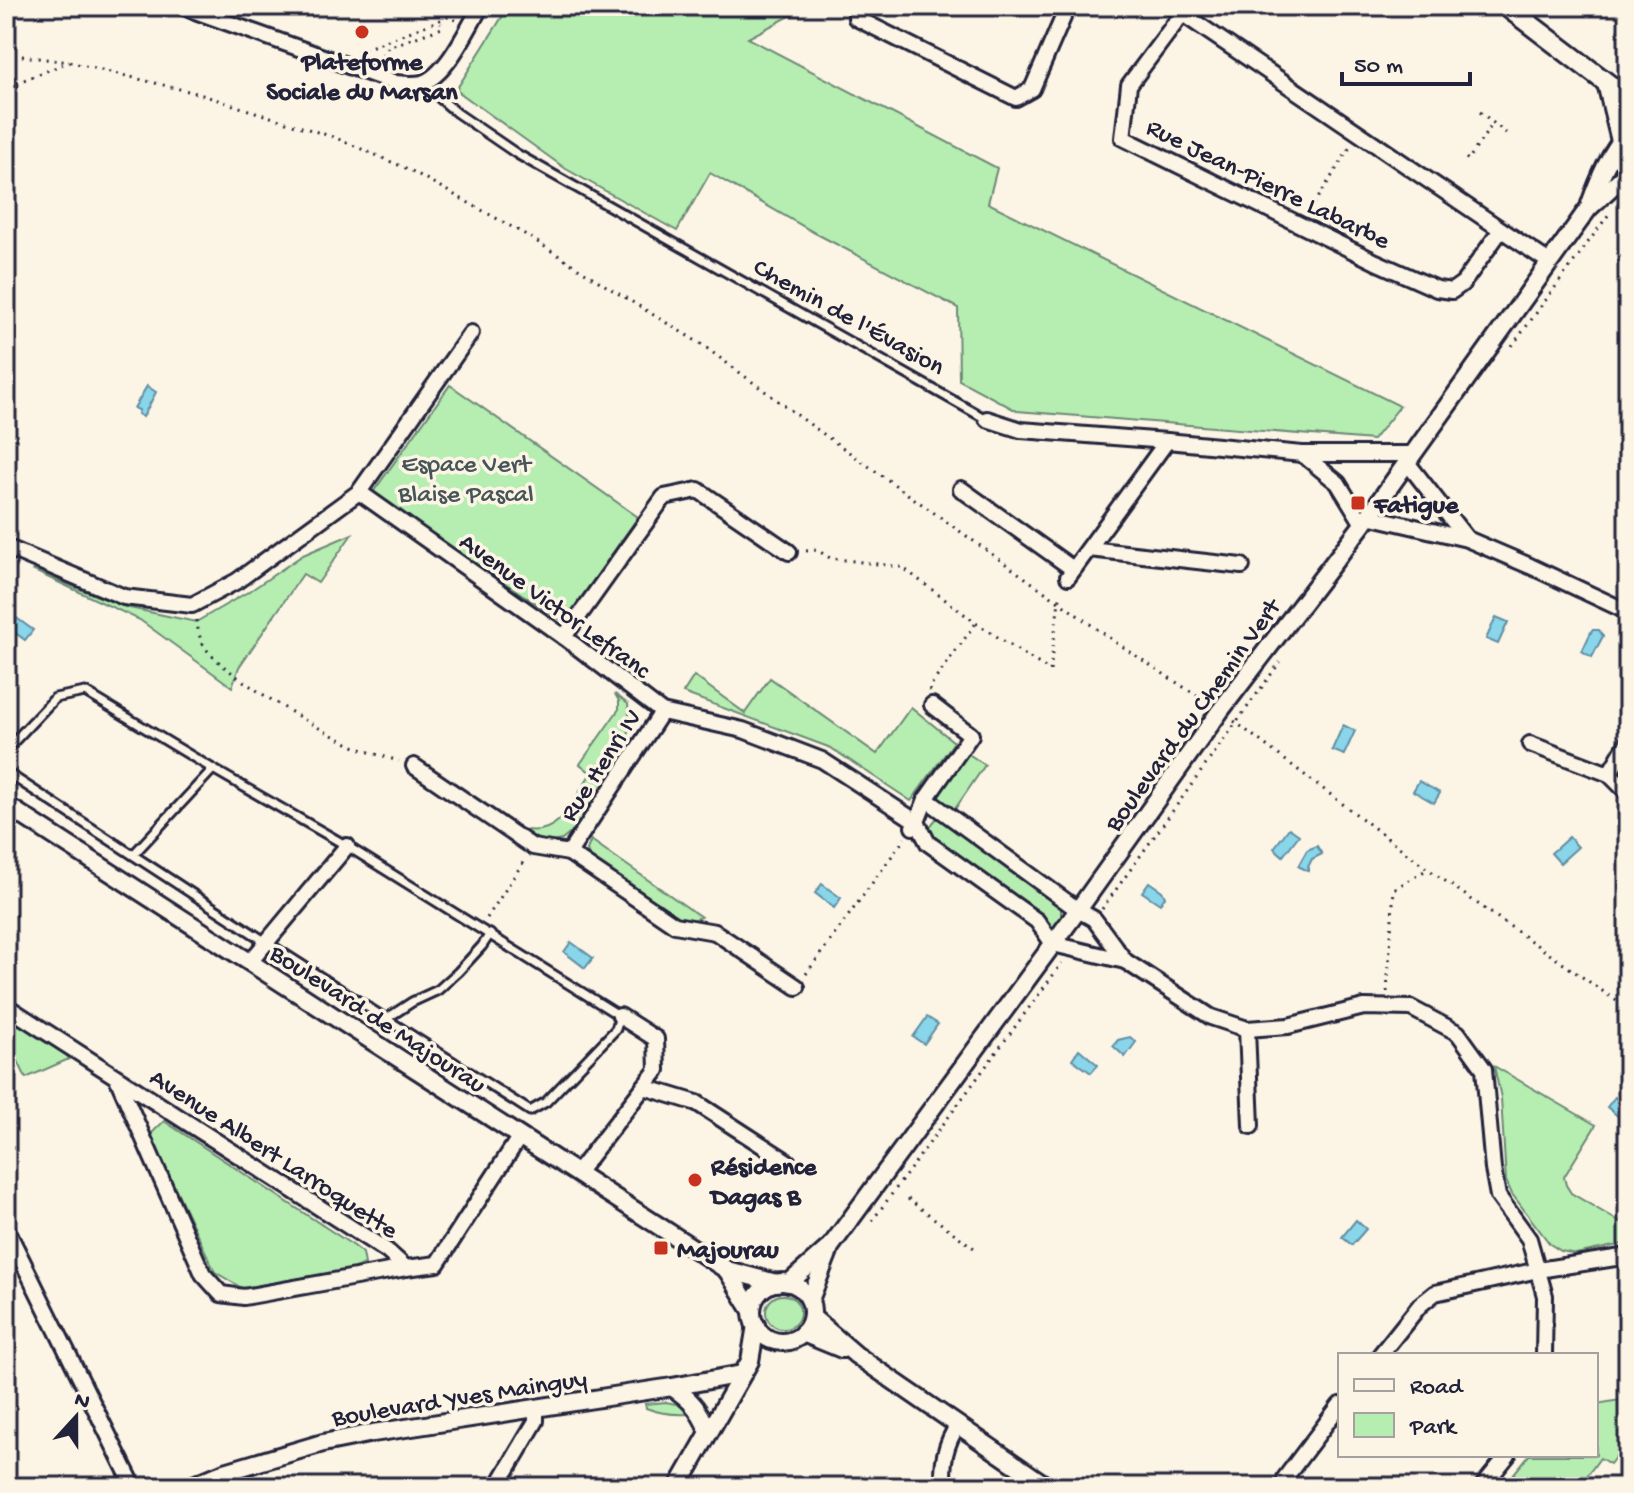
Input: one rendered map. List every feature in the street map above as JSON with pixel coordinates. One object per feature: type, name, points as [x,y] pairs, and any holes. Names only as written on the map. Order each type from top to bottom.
[{"type":"main road","points":[[1506,6],[1628,99]]},
{"type":"street","points":[[181,6],[396,83],[409,84],[429,79],[445,65],[481,6]]},
{"type":"street","points":[[857,6],[856,18],[1016,98],[1032,89],[1068,6]]},
{"type":"street","points":[[1177,10],[1549,262]]},
{"type":"street","name":"Rue Jean-Pierre Labarbe","points":[[1177,10],[1129,85],[1123,138],[1437,289],[1452,291],[1463,283],[1501,230]]},
{"type":"street","points":[[1606,83],[1624,137]]},
{"type":"street","name":"Boulevard du Chemin Vert","points":[[1588,209],[1597,184],[1624,137]]},
{"type":"street","name":"Boulevard du Chemin Vert","points":[[783,1283],[831,1246],[1220,711],[1365,520],[1588,209],[1628,172]]},
{"type":"street","points":[[6,547],[124,597],[192,605],[237,581],[359,492],[471,333]]},
{"type":"street","name":"Chemin de l'Évasion","points":[[987,419],[1021,430],[1302,454],[1408,458]]},
{"type":"street","points":[[961,489],[1071,573],[1167,441]]},
{"type":"street","points":[[1302,454],[1338,483],[1365,520],[1467,539],[1628,612]]},
{"type":"street","points":[[1408,458],[1467,539]]},
{"type":"street","points":[[564,637],[664,497],[698,490],[789,552]]},
{"type":"street","name":"Avenue Victor Lefranc","points":[[359,492],[564,637],[662,712],[743,730],[822,760],[915,826],[928,843],[1037,921],[1053,944]]},
{"type":"street","points":[[1089,549],[1242,566]]},
{"type":"street","points":[[915,826],[926,799],[971,735],[932,705]]},
{"type":"street","name":"Rue Henri IV","points":[[414,766],[533,847],[569,853],[662,712]]},
{"type":"street","points":[[1609,774],[1628,742]]},
{"type":"street","points":[[1530,744],[1609,774],[1628,793]]},
{"type":"street","points":[[926,799],[1094,919],[1125,961]]},
{"type":"street","name":"Boulevard de Majourau","points":[[6,805],[727,1270],[783,1283]]},
{"type":"street","points":[[250,962],[347,846]]},
{"type":"street","points":[[569,853],[675,925],[715,932],[797,987]]},
{"type":"street","points":[[1053,944],[1125,961],[1211,1017],[1247,1029],[1288,1026],[1364,1007],[1411,1008],[1458,1033],[1484,1069],[1498,1196],[1529,1239],[1545,1296],[1544,1353]]},
{"type":"street","name":"Avenue Albert Larroquette","points":[[6,1006],[387,1251],[406,1268]]},
{"type":"street","points":[[577,1173],[657,1070],[656,1039],[620,1016]]},
{"type":"street","points":[[1247,1029],[1251,1126]]},
{"type":"street","name":"Avenue Albert Larroquette","points":[[117,1078],[203,1274],[221,1294],[244,1297],[437,1264],[520,1136]]},
{"type":"street","points":[[644,1087],[697,1103],[788,1162]]},
{"type":"street","points":[[6,1228],[134,1487]]},
{"type":"street","name":"Boulevard du Chemin Vert","points":[[811,1309],[831,1246]]},
{"type":"street","points":[[1382,1353],[1420,1305],[1435,1293],[1538,1270],[1628,1256]]},
{"type":"street","name":"Boulevard de Majourau","points":[[727,1270],[754,1318]]},
{"type":"street","points":[[678,1487],[746,1368],[757,1296],[762,1290],[783,1283],[802,1289],[811,1309],[856,1355],[1048,1487]]},
{"type":"street","points":[[746,1368],[803,1333],[811,1309]]},
{"type":"street","points":[[754,1318],[761,1333],[768,1338],[787,1341]]},
{"type":"street","points":[[803,1333],[856,1355]]},
{"type":"street","name":"Boulevard Yves Mainguy","points":[[189,1487],[225,1472],[323,1443],[672,1387],[746,1368]]},
{"type":"street","points":[[672,1387],[700,1411],[709,1432]]},
{"type":"street","points":[[497,1487],[536,1421],[536,1408]]},
{"type":"street","points":[[1284,1487],[1285,1478],[1338,1408]]},
{"type":"street","points":[[944,1487],[942,1467],[950,1437],[958,1425]]},
{"type":"street","points":[[1482,1487],[1506,1457]]},
{"type":"lane","name":"Chemin de l'Évasion","points":[[429,79],[457,113],[517,154],[987,419]]},
{"type":"lane","points":[[6,750],[55,698],[85,692],[347,846],[620,1016],[616,1029],[546,1102],[530,1111],[6,772]]},
{"type":"lane","points":[[133,855],[213,769]]},
{"type":"lane","points":[[386,1019],[438,990],[458,972],[490,934]]},
{"type":"path","points":[[357,52],[452,18]]},
{"type":"path","points":[[376,66],[388,47],[442,28],[441,23]]},
{"type":"path","points":[[6,54],[69,62],[196,93],[336,138],[410,170],[528,236],[701,344],[1118,644],[1236,722],[1428,869],[1628,1009]]},
{"type":"path","points":[[10,84],[69,62]]},
{"type":"path","points":[[1480,112],[1506,133]]},
{"type":"path","points":[[1466,158],[1468,160],[1493,123]]},
{"type":"path","points":[[1301,225],[1359,133]]},
{"type":"path","points":[[1509,350],[1610,213]]},
{"type":"path","points":[[789,552],[817,550],[830,558],[902,567],[976,623],[1050,671],[1059,601],[1071,573]]},
{"type":"path","points":[[192,605],[203,645],[227,669],[302,719],[358,748],[414,766]]},
{"type":"path","points":[[932,705],[929,688],[976,623]]},
{"type":"path","points":[[1094,919],[1282,659]]},
{"type":"path","points":[[797,987],[915,826]]},
{"type":"path","points":[[480,928],[533,847]]},
{"type":"path","points":[[1386,1008],[1394,889],[1428,869]]},
{"type":"path","points":[[871,1222],[1072,949]]},
{"type":"path","points":[[908,1199],[978,1251]]},
{"type":"green space","points":[[509,6],[809,6],[748,38],[997,168],[988,203],[1400,406],[1373,440],[1017,411],[959,380],[958,308],[815,233],[710,173],[677,231],[566,169],[456,90]]},
{"type":"green space","name":"Espace Vert Blaise Pascal","points":[[450,385],[638,517],[564,622],[371,495]]},
{"type":"green space","points":[[352,534],[318,583],[303,574],[239,667],[232,687],[140,620],[32,570],[125,607],[196,622],[303,555]]},
{"type":"green space","points":[[694,676],[745,713],[770,678],[877,754],[911,707],[954,742],[911,801],[831,748],[683,693]]},
{"type":"green space","points":[[615,694],[628,704],[630,723],[625,757],[578,827],[562,840],[538,842],[522,829],[535,831],[546,828],[556,823],[571,805],[591,773],[580,764],[619,709]]},
{"type":"green space","points":[[967,753],[985,765],[955,809],[936,799]]},
{"type":"green space","points":[[937,818],[1061,906],[1061,917],[1052,929],[1047,927],[1042,917],[930,835],[930,828]]},
{"type":"green space","points":[[591,840],[701,917],[691,921],[669,914],[590,860],[587,850]]},
{"type":"green space","points":[[6,1012],[66,1051],[69,1059],[26,1078],[6,1036]]},
{"type":"green space","points":[[1494,1066],[1596,1125],[1564,1177],[1566,1185],[1571,1193],[1628,1227],[1628,1243],[1576,1254],[1561,1251],[1550,1244],[1512,1194],[1506,1181],[1501,1098]]},
{"type":"green space","points":[[164,1121],[354,1246],[363,1253],[365,1264],[349,1270],[242,1288],[215,1272],[150,1135]]},
{"type":"green space","points":[[783,1295],[795,1300],[800,1312],[795,1324],[783,1329],[771,1324],[766,1312],[771,1300]]},
{"type":"green space","points":[[1620,1400],[1628,1406],[1628,1441],[1610,1464],[1600,1458],[1579,1487],[1554,1487],[1551,1484],[1548,1487],[1503,1487],[1527,1457],[1598,1457],[1598,1404]]},
{"type":"green space","points":[[666,1402],[681,1405],[691,1414],[657,1412],[646,1408],[645,1404]]},
{"type":"water","points":[[147,386],[156,392],[143,417],[134,408]]},
{"type":"water","points":[[11,614],[33,630],[25,640],[6,626]]},
{"type":"water","points":[[1496,617],[1508,622],[1498,644],[1486,639]]},
{"type":"water","points":[[1592,630],[1599,630],[1603,636],[1592,657],[1582,651]]},
{"type":"water","points":[[1343,725],[1355,731],[1344,755],[1332,750]]},
{"type":"water","points":[[1419,781],[1440,793],[1434,803],[1413,791]]},
{"type":"water","points":[[1289,828],[1299,835],[1283,856],[1274,848]]},
{"type":"water","points":[[1569,837],[1578,847],[1560,863],[1551,853]]},
{"type":"water","points":[[1317,846],[1322,854],[1312,859],[1308,871],[1298,866],[1307,850]]},
{"type":"water","points":[[1149,882],[1165,897],[1160,904],[1142,892]]},
{"type":"water","points":[[822,884],[841,898],[834,908],[815,893]]},
{"type":"water","points":[[571,942],[593,958],[585,968],[564,952]]},
{"type":"water","points":[[927,1017],[938,1024],[924,1044],[913,1037]]},
{"type":"water","points":[[1130,1037],[1136,1042],[1125,1057],[1113,1046],[1118,1040]]},
{"type":"water","points":[[1079,1049],[1098,1065],[1091,1073],[1072,1059]]},
{"type":"water","points":[[1615,1097],[1628,1109],[1626,1123],[1607,1107]]},
{"type":"water","points":[[1356,1220],[1366,1229],[1352,1245],[1342,1237]]},
{"type":"place","name":"Plateforme Sociale du Marsan","points":[[362,32]]},
{"type":"place","name":"Fatigue","points":[[1358,503]]},
{"type":"place","name":"Résidence Dagas B","points":[[695,1180]]},
{"type":"place","name":"Majourau","points":[[661,1248]]}]
